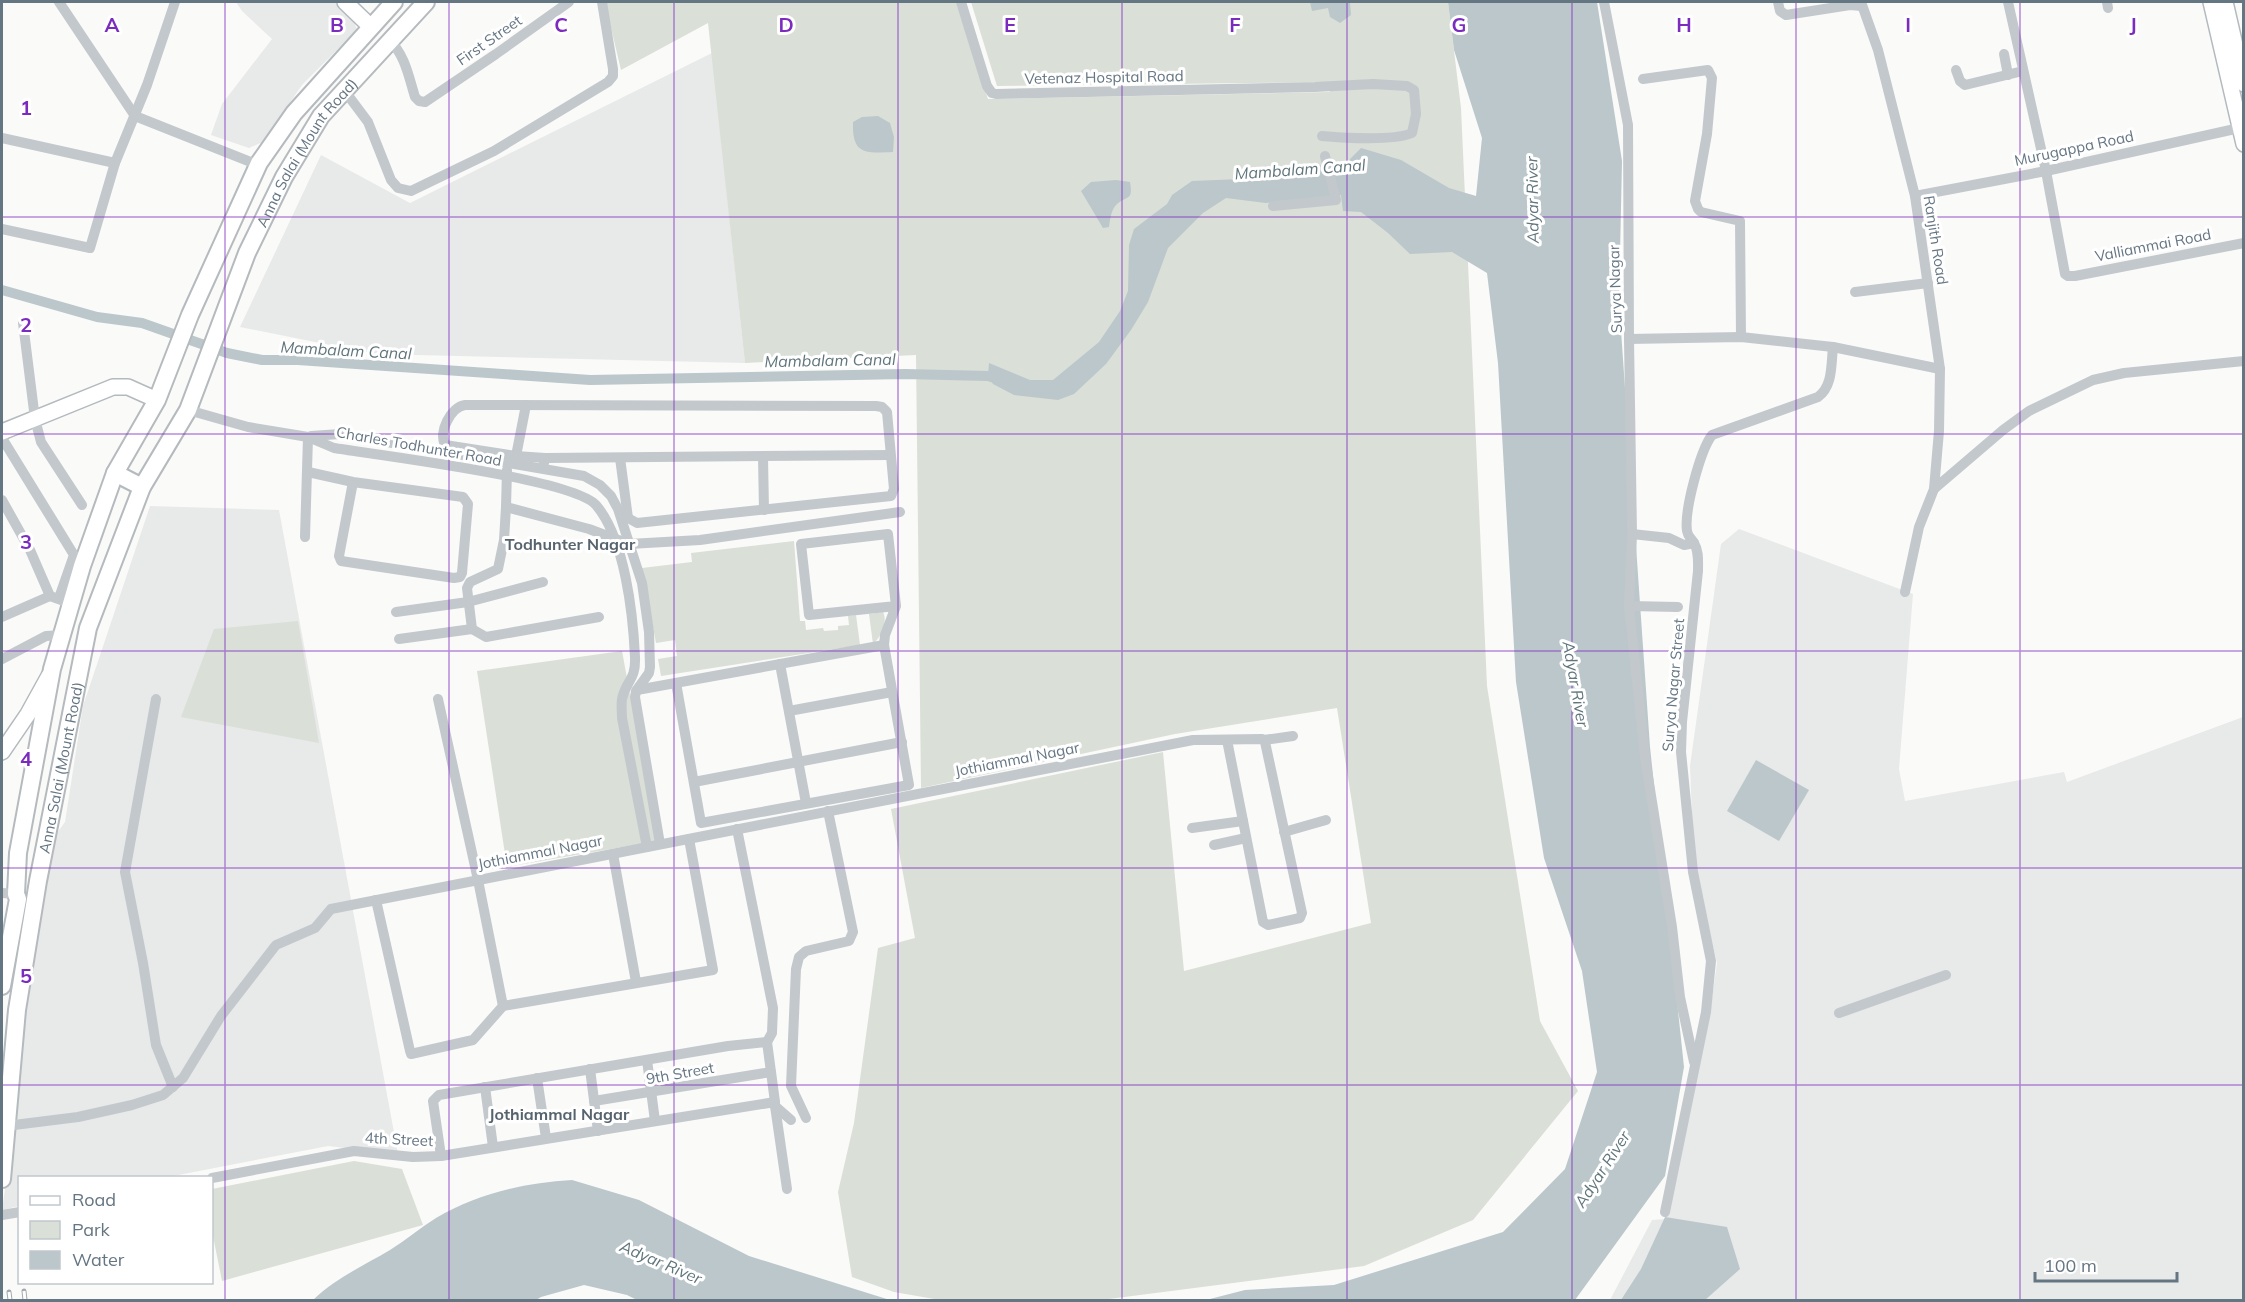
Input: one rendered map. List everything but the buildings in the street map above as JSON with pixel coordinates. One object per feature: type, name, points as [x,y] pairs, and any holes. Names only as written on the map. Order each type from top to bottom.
[{"type":"main road","points":[[345,2],[371,27]]},
{"type":"main road","name":"Anna Salai (Mount Road)","points":[[2,986],[18,899],[9,894],[52,669],[62,635],[59,600],[115,473],[157,400],[190,315],[258,165],[294,113],[394,2]]},
{"type":"main road","name":"Anna Salai (Mount Road)","points":[[2,1179],[17,1010],[38,881],[88,628],[142,487],[188,410],[247,253],[284,177],[321,116],[426,2]]},
{"type":"main road","points":[[2211,2],[2244,144]]},
{"type":"main road","points":[[2225,2],[2244,84]]},
{"type":"main road","points":[[223,242],[247,253]]},
{"type":"main road","points":[[2,432],[113,387],[128,387],[157,400]]},
{"type":"main road","points":[[115,473],[142,487]]},
{"type":"main road","points":[[2,752],[28,714],[52,669]]},
{"type":"street","points":[[59,2],[135,116],[258,165]]},
{"type":"street","points":[[2,229],[90,248],[115,163],[135,116],[175,2]]},
{"type":"street","name":"First Street","points":[[389,40],[396,47],[404,63],[415,97],[425,102],[569,2]]},
{"type":"street","points":[[344,90],[368,122],[391,180],[398,188],[411,191],[494,151],[608,82],[613,76],[613,69],[602,2]]},
{"type":"street","name":"Vetenaz Hospital Road","points":[[961,2],[987,86],[996,94],[1382,84],[1407,86],[1414,90],[1416,114],[1412,133],[1406,136],[1386,137],[1322,136]]},
{"type":"street","name":"Surya Nagar","points":[[1604,2],[1628,125],[1629,339],[1741,337],[1833,347],[1940,369]]},
{"type":"street","points":[[1778,2],[1780,11],[1786,15],[1862,4]]},
{"type":"street","points":[[2008,2],[2046,171]]},
{"type":"street","name":"Ranjith Road","points":[[1862,4],[1878,50],[1915,196],[1940,369],[1939,431],[1934,489],[1918,527],[1905,592]]},
{"type":"street","points":[[2004,54],[2008,75]]},
{"type":"street","points":[[1643,79],[1708,69],[1712,78],[1707,134],[1695,201],[1701,212],[1740,221],[1741,337]]},
{"type":"street","points":[[1956,70],[1960,81],[1965,85],[2023,71]]},
{"type":"street","name":"Murugappa Road","points":[[1915,196],[2046,171],[2241,127]]},
{"type":"street","points":[[2,138],[115,163]]},
{"type":"street","points":[[1273,206],[1336,200],[1325,156]]},
{"type":"street","name":"Valliammai Road","points":[[2046,171],[2064,271],[2068,276],[2244,243]]},
{"type":"street","points":[[1856,292],[1928,284]]},
{"type":"street","points":[[23,323],[35,419],[42,442],[82,505]]},
{"type":"street","points":[[1629,339],[1632,534],[1629,606],[1645,758],[1672,927],[1680,997],[1695,1067]]},
{"type":"street","name":"Surya Nagar Street","points":[[1665,1212],[1706,1012],[1711,961],[1693,872],[1681,752],[1682,722],[1698,571],[1698,552],[1689,537],[1687,528],[1693,487],[1707,442],[1716,432],[1818,397],[1824,392],[1828,384],[1833,347]]},
{"type":"street","name":"Ranjith Road","points":[[1934,489],[2003,430],[2053,399],[2093,380],[2124,373],[2244,361]]},
{"type":"street","points":[[526,405],[506,476],[571,491],[587,498],[602,514],[625,574],[631,600],[635,672],[626,687],[622,700],[622,718],[647,847]]},
{"type":"street","points":[[512,459],[446,445],[443,435],[452,410],[458,406],[526,405],[876,406],[882,407],[887,412],[894,489],[891,496],[637,523],[628,518],[620,458]]},
{"type":"street","name":"Charles Todhunter Road","points":[[188,410],[248,427],[308,436],[334,448],[506,476],[504,540],[498,569],[470,582],[467,588],[468,602]]},
{"type":"street","points":[[305,537],[308,436],[340,435],[544,463],[584,476],[600,484],[611,496],[618,510],[643,590],[649,632],[650,667],[649,673],[637,690],[636,706],[660,844]]},
{"type":"street","points":[[2,438],[74,555],[59,600]]},
{"type":"street","points":[[394,458],[395,444]]},
{"type":"street","points":[[544,463],[620,458],[890,455]]},
{"type":"street","points":[[764,457],[764,510]]},
{"type":"street","points":[[540,484],[544,463]]},
{"type":"street","points":[[308,472],[353,482],[463,497],[468,504],[460,577],[341,561],[339,556],[353,482]]},
{"type":"street","points":[[2,500],[59,600]]},
{"type":"street","points":[[506,507],[589,529],[628,544],[700,540],[900,512]]},
{"type":"street","points":[[676,683],[701,823],[909,784],[884,645],[885,635],[896,606],[888,534],[801,544],[809,615],[896,606]]},
{"type":"street","points":[[1632,534],[1669,538],[1684,545],[1694,543]]},
{"type":"street","points":[[396,612],[468,602],[543,582]]},
{"type":"street","points":[[2,616],[59,600]]},
{"type":"street","points":[[468,602],[472,629]]},
{"type":"street","points":[[1629,606],[1678,607]]},
{"type":"street","points":[[399,639],[472,629],[486,637],[599,617]]},
{"type":"street","points":[[2,658],[46,636],[62,635]]},
{"type":"street","points":[[637,690],[884,645]]},
{"type":"street","points":[[780,664],[806,803]]},
{"type":"street","points":[[635,672],[649,673]]},
{"type":"street","points":[[789,711],[892,692]]},
{"type":"street","points":[[156,699],[125,872],[156,1045],[173,1087]]},
{"type":"street","points":[[438,699],[478,880],[502,1006]]},
{"type":"street","name":"Jothiammal Nagar","points":[[6,1126],[78,1117],[164,1095],[183,1078],[221,1016],[276,945],[315,928],[331,909],[1164,745],[1193,740],[1264,740],[1293,736]]},
{"type":"street","points":[[1227,740],[1262,920],[1268,925],[1300,918],[1302,915],[1264,740]]},
{"type":"street","points":[[694,782],[902,742]]},
{"type":"street","points":[[806,1118],[791,1086],[796,969],[800,957],[806,951],[849,941],[853,932],[828,811]]},
{"type":"street","points":[[1192,828],[1243,820]]},
{"type":"street","points":[[1284,832],[1326,820]]},
{"type":"street","points":[[737,829],[773,1008],[772,1033],[767,1042],[787,1189]]},
{"type":"street","points":[[1214,845],[1246,838]]},
{"type":"street","points":[[376,900],[411,1054],[473,1040],[502,1006],[713,969],[689,839]]},
{"type":"street","points":[[613,854],[636,982]]},
{"type":"street","points":[[1839,1014],[1946,975]]},
{"type":"street","points":[[441,1156],[434,1098],[439,1095],[728,1046],[767,1042]]},
{"type":"street","points":[[647,1060],[655,1121]]},
{"type":"street","points":[[590,1069],[598,1131]]},
{"type":"street","name":"9th Street","points":[[594,1101],[771,1072]]},
{"type":"street","points":[[537,1078],[546,1138]]},
{"type":"street","points":[[485,1087],[493,1147]]},
{"type":"street","points":[[775,1104],[791,1120]]},
{"type":"street","name":"4th Street","points":[[213,1178],[354,1151],[424,1157],[441,1156],[775,1104]]},
{"type":"street","points":[[2,1215],[18,1212]]},
{"type":"shaded area","points":[[236,2],[337,2],[352,17],[357,30],[302,85],[263,142],[249,148],[211,135],[222,104],[272,39],[242,11]]},
{"type":"shaded area","points":[[712,53],[745,363],[375,354],[240,327],[321,155],[410,203]]},
{"type":"shaded area","points":[[150,506],[279,510],[398,1154],[328,1146],[173,1176],[18,1176],[18,1206],[2,1210],[11,1149],[6,1126],[43,852],[65,822],[83,706]]},
{"type":"shaded area","points":[[1739,529],[1913,594],[1899,769],[1905,801],[2064,772],[2067,782],[2243,717],[2243,1300],[1610,1300],[1652,1220],[1666,1219],[1710,1013],[1717,963],[1694,865],[1690,766],[1721,544]]},
{"type":"green space","points":[[605,2],[956,2],[988,99],[1330,92],[1328,82],[997,86],[971,2],[1448,2],[1461,108],[1487,686],[1540,1021],[1578,1091],[1473,1220],[1364,1266],[1101,1300],[940,1300],[894,1292],[852,1277],[838,1192],[854,1123],[878,948],[915,938],[891,809],[1163,752],[1184,971],[1371,923],[1337,708],[1175,734],[921,788],[916,355],[745,363],[708,23],[621,70]]},
{"type":"green space","points":[[794,541],[800,621],[805,621],[806,630],[823,628],[824,631],[838,630],[838,626],[849,625],[848,616],[856,615],[860,645],[661,676],[658,659],[677,656],[675,640],[656,643],[642,568],[692,562],[691,553]]},
{"type":"green space","points":[[883,612],[885,620],[883,629],[873,644],[869,614]]},
{"type":"green space","points":[[298,621],[319,743],[181,717],[214,629]]},
{"type":"green space","points":[[622,651],[657,841],[507,867],[477,671]]},
{"type":"green space","points":[[354,1161],[402,1169],[423,1225],[222,1281],[213,1236],[213,1189]]},
{"type":"water","points":[[1310,2],[1359,2],[1350,3],[1351,15],[1340,23],[1330,17],[1328,8],[1312,11]]},
{"type":"water","name":"Adyar River","points":[[1448,2],[1597,2],[1622,161],[1619,302],[1650,747],[1684,1067],[1665,1176],[1575,1300],[1206,1300],[1245,1290],[1334,1285],[1503,1232],[1565,1169],[1597,1072],[1582,971],[1544,858],[1516,682],[1498,363],[1487,273],[1452,252],[1410,254],[1361,212],[1343,211],[1341,195],[1266,203],[1226,198],[1203,213],[1168,248],[1148,302],[1131,330],[1106,364],[1074,394],[1058,400],[1014,395],[993,384],[988,376],[989,363],[1030,380],[1053,380],[1099,342],[1120,311],[1128,291],[1129,245],[1134,229],[1167,204],[1172,195],[1192,181],[1241,179],[1295,172],[1320,165],[1333,173],[1348,170],[1350,159],[1361,148],[1401,160],[1449,188],[1476,196],[1482,138],[1454,50]]},
{"type":"water","points":[[878,116],[890,123],[894,137],[893,152],[868,152],[862,150],[855,141],[853,122],[862,117]]},
{"type":"water","points":[[1116,180],[1130,182],[1130,195],[1115,206],[1109,227],[1103,228],[1081,191],[1091,182]]},
{"type":"water","points":[[1756,760],[1809,790],[1779,841],[1727,811]]},
{"type":"water","name":"Adyar River","points":[[572,1180],[639,1200],[749,1256],[890,1300],[637,1300],[627,1295],[584,1285],[536,1300],[313,1300],[340,1279],[390,1250],[452,1209],[502,1191]]},
{"type":"water","points":[[1665,1217],[1727,1227],[1740,1269],[1705,1300],[1621,1300],[1641,1269]]},
{"type":"waterway","name":"Mambalam Canal","points":[[2,290],[97,317],[142,323],[227,353],[262,360],[298,360],[590,380],[905,374],[988,376],[1001,380]]},
{"type":"railway","points":[[24,1291],[25,1300]]},
{"type":"railway","points":[[9,1292],[10,1300]]},
{"type":"district","name":"Todhunter Nagar","points":[[570,544]]},
{"type":"district","name":"Jothiammal Nagar","points":[[559,1114]]}]
